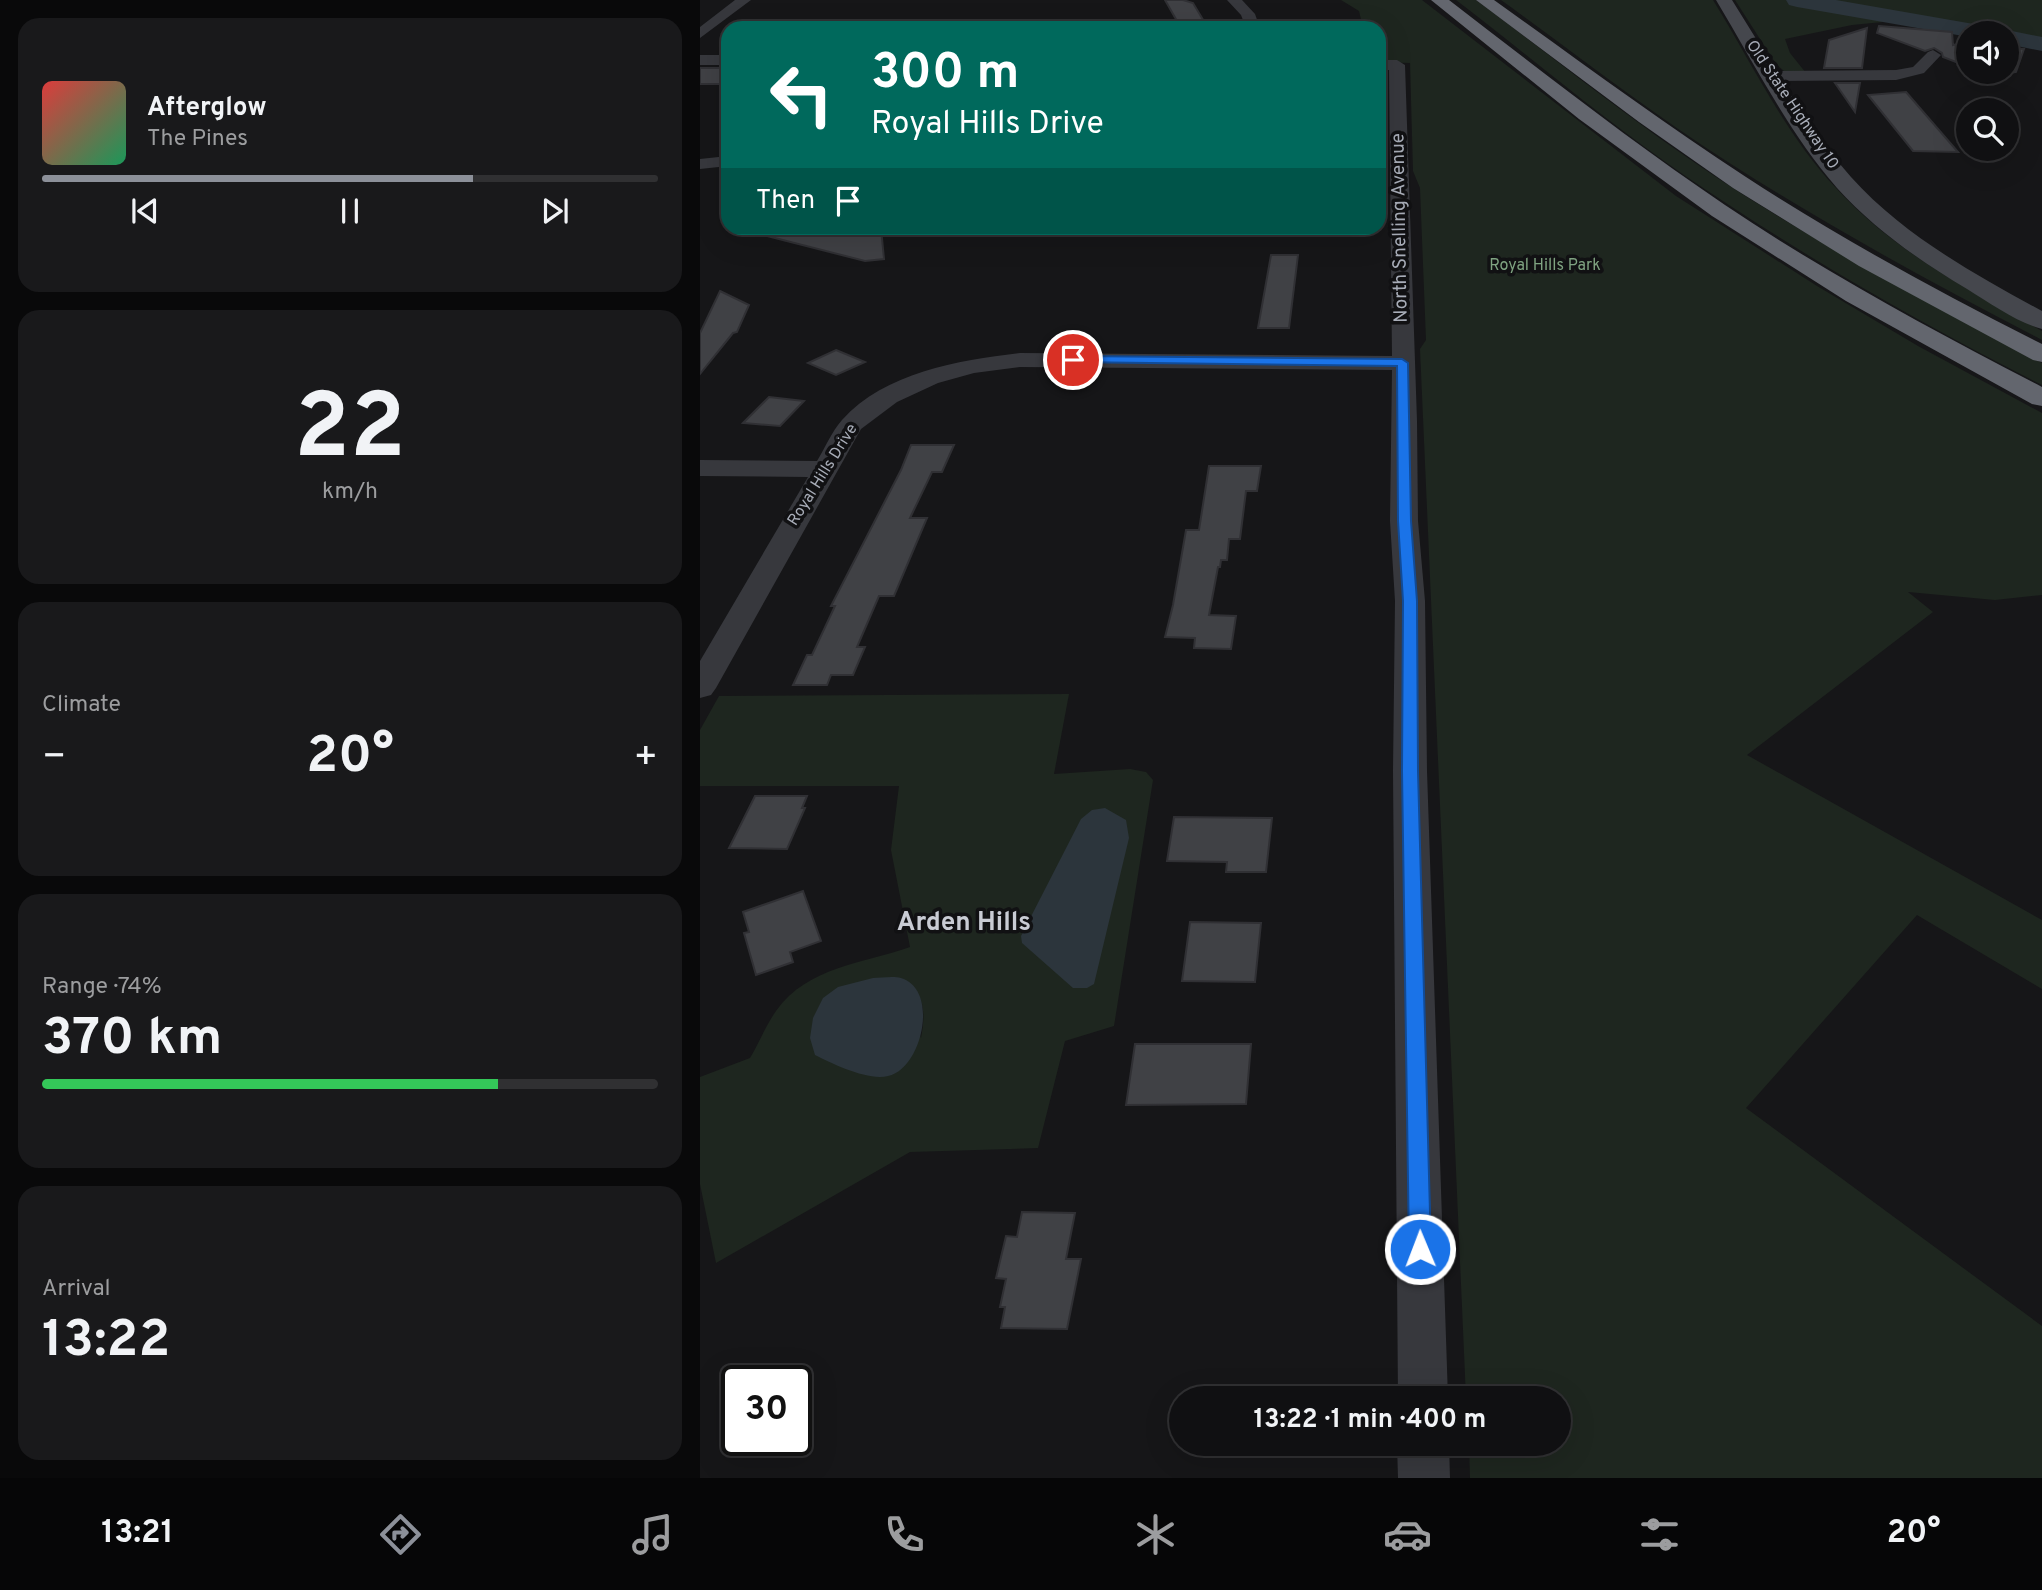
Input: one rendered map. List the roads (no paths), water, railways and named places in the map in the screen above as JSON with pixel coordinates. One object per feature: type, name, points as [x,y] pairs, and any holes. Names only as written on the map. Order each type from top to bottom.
[{"type":"highway","points":[[1439,0],[1676,182],[1742,226],[1897,320],[2042,398]]},
{"type":"highway","points":[[1484,0],[1700,156],[1762,197],[1834,240],[2042,354]]},
{"type":"street","points":[[700,34],[744,0]]},
{"type":"street","points":[[1234,0],[1248,14],[1250,21]]},
{"type":"street","name":"Old State Highway 10","points":[[1724,0],[1819,149],[1867,205],[1931,254],[2042,321]]},
{"type":"street","points":[[1772,76],[1896,75],[1918,70],[1933,55]]},
{"type":"street","points":[[700,60],[721,60]]},
{"type":"street","name":"North Snelling Avenue","points":[[1388,65],[1389,180],[1402,363],[1404,521],[1410,601],[1410,785],[1423,1386]]},
{"type":"street","points":[[700,164],[721,162]]},
{"type":"street","name":"Royal Hills Drive","points":[[700,688],[851,425],[866,410],[927,377],[970,366],[1045,359],[1402,363]]},
{"type":"street","points":[[700,468],[824,469]]},
{"type":"street","points":[[1423,1456],[1424,1478]]},
{"type":"waterway","points":[[1797,0],[1956,28]]},
{"type":"waterway","points":[[2019,39],[2042,44]]},
{"type":"district","name":"Arden Hills","points":[[964,923]]},
{"type":"park label","name":"Royal Hills Park","points":[[1545,266]]}]
